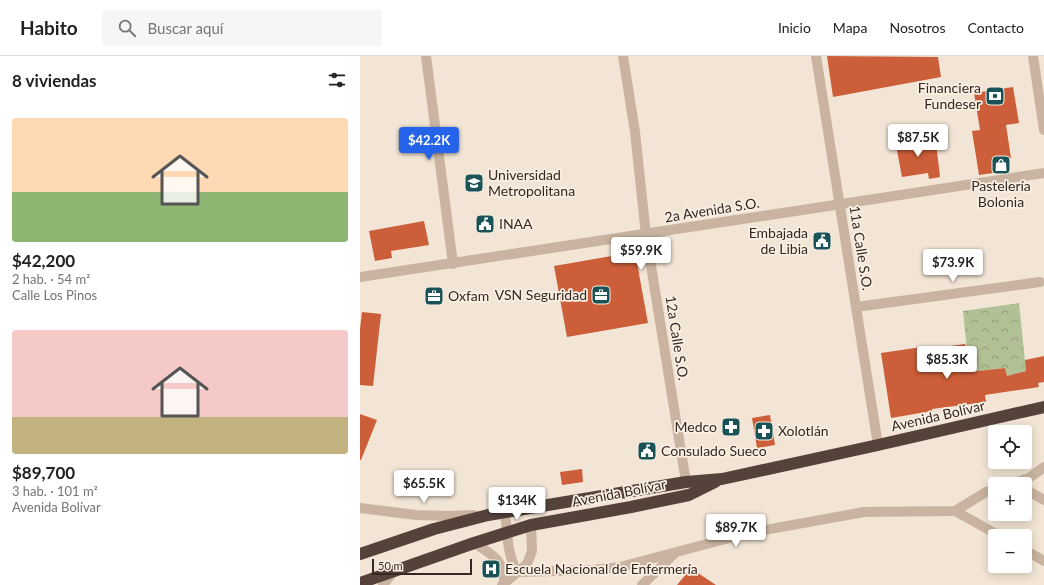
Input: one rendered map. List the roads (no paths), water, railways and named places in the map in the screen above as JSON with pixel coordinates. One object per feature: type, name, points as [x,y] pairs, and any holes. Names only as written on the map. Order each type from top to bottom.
[{"type":"highway","name":"Avenida Bolívar","points":[[360,554],[434,529],[488,515],[686,482],[722,479],[1044,407]]},
{"type":"highway","name":"Avenida Bolívar","points":[[365,583],[394,571],[474,543],[531,525],[689,495],[722,479]]},
{"type":"highway","points":[[645,503],[658,496],[682,491],[686,482]]},
{"type":"street","points":[[426,56],[453,264]]},
{"type":"street","name":"12a Calle S.O.","points":[[623,56],[635,132],[646,235],[686,482]]},
{"type":"street","name":"11a Calle S.O.","points":[[816,56],[878,445]]},
{"type":"street","points":[[1033,56],[1044,130]]},
{"type":"street","name":"2a Avenida S.O.","points":[[360,277],[646,235],[1044,173]]},
{"type":"street","points":[[856,308],[1040,282]]},
{"type":"street","points":[[1030,477],[1044,468]]},
{"type":"street","points":[[518,572],[620,568],[748,533],[864,512],[955,510],[988,491]]},
{"type":"street","points":[[1032,493],[1044,500]]},
{"type":"street","points":[[360,508],[416,515],[488,515]]},
{"type":"street","points":[[955,510],[988,529]]},
{"type":"street","points":[[505,512],[510,553],[515,568],[518,572]]},
{"type":"street","points":[[503,584],[527,564],[532,551],[531,525]]},
{"type":"street","points":[[474,543],[496,557],[504,574],[503,584]]},
{"type":"street","points":[[642,585],[674,554]]},
{"type":"street","points":[[1032,554],[1044,561]]},
{"type":"street","points":[[383,585],[394,571]]},
{"type":"street","points":[[514,585],[518,572]]},
{"type":"place","name":"Financiera Fundeser","points":[[995,96]]},
{"type":"place","name":"Pastelería Bolonia","points":[[1001,165]]},
{"type":"place","name":"Universidad Metropolitana","points":[[474,183]]},
{"type":"place","name":"INAA","points":[[485,224]]},
{"type":"place","name":"Embajada de Libia","points":[[822,241]]},
{"type":"place","name":"VSN Seguridad","points":[[601,295]]},
{"type":"place","name":"Oxfam","points":[[434,296]]},
{"type":"place","name":"Medco","points":[[731,427]]},
{"type":"place","name":"Xolotlán","points":[[764,431]]},
{"type":"place","name":"Consulado Sueco","points":[[647,451]]},
{"type":"place","name":"Escuela Nacional de Enfermería","points":[[491,569]]}]
